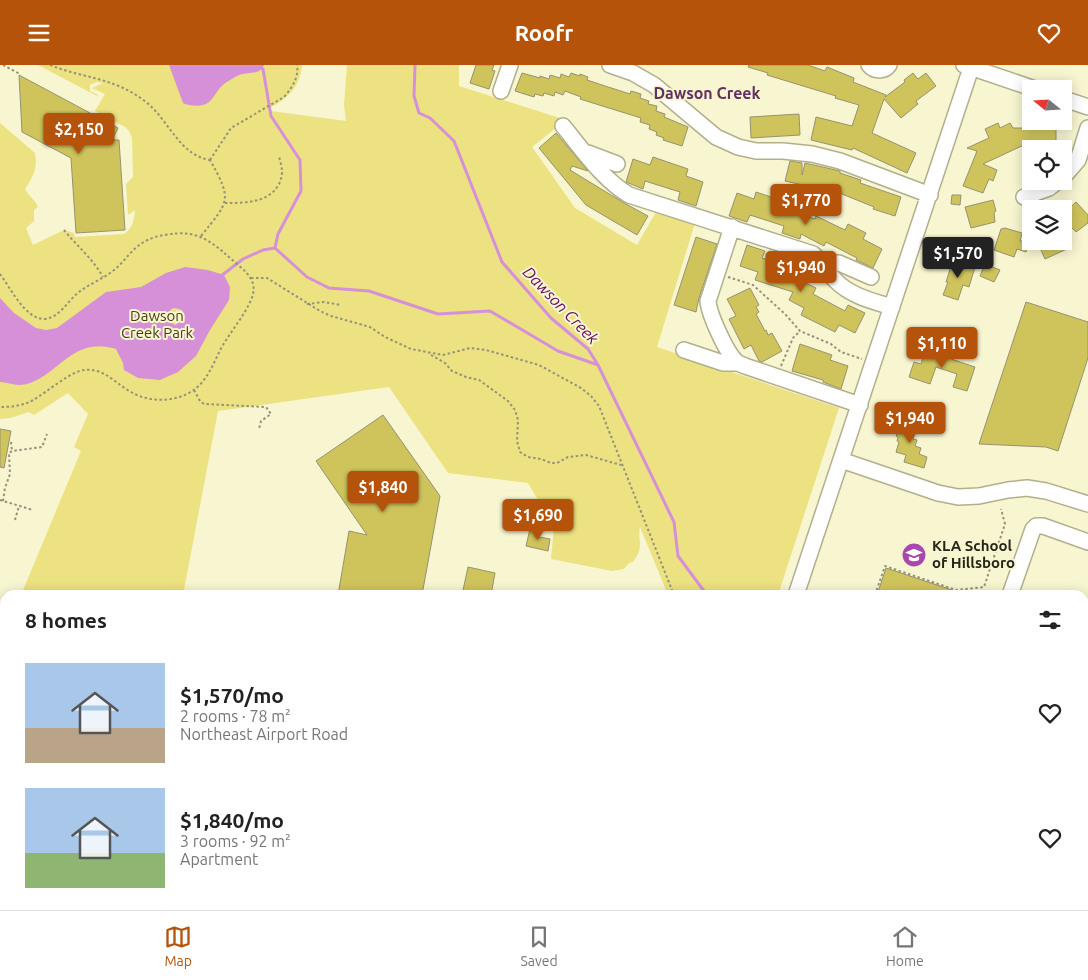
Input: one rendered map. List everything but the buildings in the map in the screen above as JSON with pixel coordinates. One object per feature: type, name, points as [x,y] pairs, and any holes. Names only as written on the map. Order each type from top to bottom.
[{"type":"street","points":[[501,91],[510,65]]},
{"type":"street","points":[[610,65],[633,73],[654,85],[716,137],[738,147],[756,151],[783,151],[840,161],[930,195]]},
{"type":"street","points":[[869,65],[872,68],[881,70],[889,65]]},
{"type":"street","points":[[798,590],[930,195],[969,66],[1022,85]]},
{"type":"street","points":[[1072,102],[1088,107]]},
{"type":"street","points":[[563,126],[617,188],[628,195],[813,254],[820,259],[835,280],[854,294],[892,307]]},
{"type":"street","points":[[1072,167],[1078,160],[1088,127]]},
{"type":"street","points":[[586,153],[622,161],[604,174]]},
{"type":"street","points":[[1024,197],[1043,190]]},
{"type":"street","points":[[732,227],[708,301],[709,311],[730,355],[738,363]]},
{"type":"street","points":[[826,268],[839,263],[871,277]]},
{"type":"street","points":[[684,350],[723,363],[738,363],[860,405]]},
{"type":"street","points":[[841,461],[938,493],[958,497],[979,496],[1027,488],[1046,491],[1088,504]]},
{"type":"street","points":[[1012,590],[1033,529],[1036,526],[1088,542]]},
{"type":"path","points":[[3,65],[20,74]]},
{"type":"path","points":[[50,65],[65,71],[108,81],[128,91],[146,102],[163,118],[178,141],[189,151],[202,159],[210,160]]},
{"type":"path","points":[[210,160],[231,128],[260,109],[284,97],[296,78],[297,65]]},
{"type":"path","points":[[225,203],[263,199],[270,195],[277,187],[282,172],[279,156]]},
{"type":"path","points":[[201,236],[225,203],[226,195],[223,183],[210,160]]},
{"type":"path","points":[[64,229],[77,247],[96,264],[103,277]]},
{"type":"path","points":[[0,275],[22,306],[32,315],[45,319],[58,314],[79,292],[113,271],[138,246],[148,239],[179,233],[190,233],[201,236],[234,261],[251,278],[254,289],[250,302],[222,346],[207,376],[194,390],[177,399],[154,399],[132,393],[100,371],[82,369],[32,401],[21,405],[0,407]]},
{"type":"path","points":[[717,273],[753,285],[785,314],[800,331],[831,344],[840,352],[874,363]]},
{"type":"path","points":[[251,278],[266,278],[307,304],[332,316],[370,327],[385,337],[410,349],[443,355],[470,349],[486,350],[539,365],[562,376],[591,396],[599,406],[672,590]]},
{"type":"path","points":[[307,304],[324,302],[341,305]]},
{"type":"path","points":[[776,377],[793,338],[800,331]]},
{"type":"path","points":[[427,353],[435,356],[452,371],[479,380],[508,401],[515,411],[518,420],[517,441],[520,452],[528,457],[557,463],[568,457],[586,455],[621,465]]},
{"type":"path","points":[[194,390],[200,401],[204,404],[266,407],[271,414],[261,421],[258,429]]},
{"type":"path","points":[[12,451],[42,447],[46,434]]},
{"type":"path","points":[[11,442],[12,451],[9,456],[10,475],[2,500],[33,510]]},
{"type":"path","points":[[15,520],[19,506]]},
{"type":"path","points":[[878,590],[885,566],[956,590],[984,587],[1005,524],[1001,509]]},
{"type":"green space","name":"Dawson Creek Park","points":[[38,65],[302,65],[296,86],[288,96],[270,108],[271,111],[346,121],[344,105],[347,65],[459,65],[459,86],[566,120],[532,147],[575,208],[637,245],[656,212],[695,223],[657,347],[839,408],[780,590],[666,590],[640,527],[639,552],[633,562],[629,563],[624,569],[612,571],[551,559],[554,527],[528,483],[448,473],[389,387],[218,411],[184,590],[23,590],[81,451],[74,447],[88,414],[68,393],[34,415],[29,412],[0,419],[0,123],[35,153],[36,163],[34,172],[25,189],[38,207],[34,210],[34,221],[26,228],[33,245],[64,230],[74,233],[75,237],[124,234],[132,223],[135,210],[128,215],[126,184],[133,177],[132,138],[125,127],[95,111],[105,94],[92,88],[103,83],[97,82],[90,85],[90,91],[97,96]]},
{"type":"shaded area","points":[[169,65],[264,65],[260,71],[237,76],[230,80],[208,102],[197,106],[183,103]]},
{"type":"shaded area","points":[[185,267],[208,270],[224,275],[230,287],[229,300],[196,356],[178,372],[160,380],[138,378],[124,370],[123,363],[116,349],[100,346],[86,348],[74,353],[32,382],[19,385],[0,382],[0,298],[14,313],[36,328],[46,330],[57,328],[106,292],[141,287],[166,273]],"holes":[[[171,309],[182,310],[184,315],[182,321],[175,325],[169,321],[168,316]]]},
{"type":"waterway","points":[[256,65],[263,69],[271,116],[300,160],[301,191],[278,234],[275,248]]},
{"type":"waterway","name":"Dawson Creek","points":[[415,65],[414,96],[419,113],[430,118],[454,141],[502,262],[551,318],[588,349],[598,365],[674,522],[678,556],[703,590]]},
{"type":"waterway","points":[[275,248],[307,277],[329,288],[369,291],[438,314],[490,311],[558,351],[598,365]]},
{"type":"waterway","points":[[221,276],[243,259],[263,250],[275,248]]},
{"type":"place","name":"KLA School of Hillsboro","points":[[914,555]]},
{"type":"district","name":"Dawson Creek","points":[[707,93]]}]
